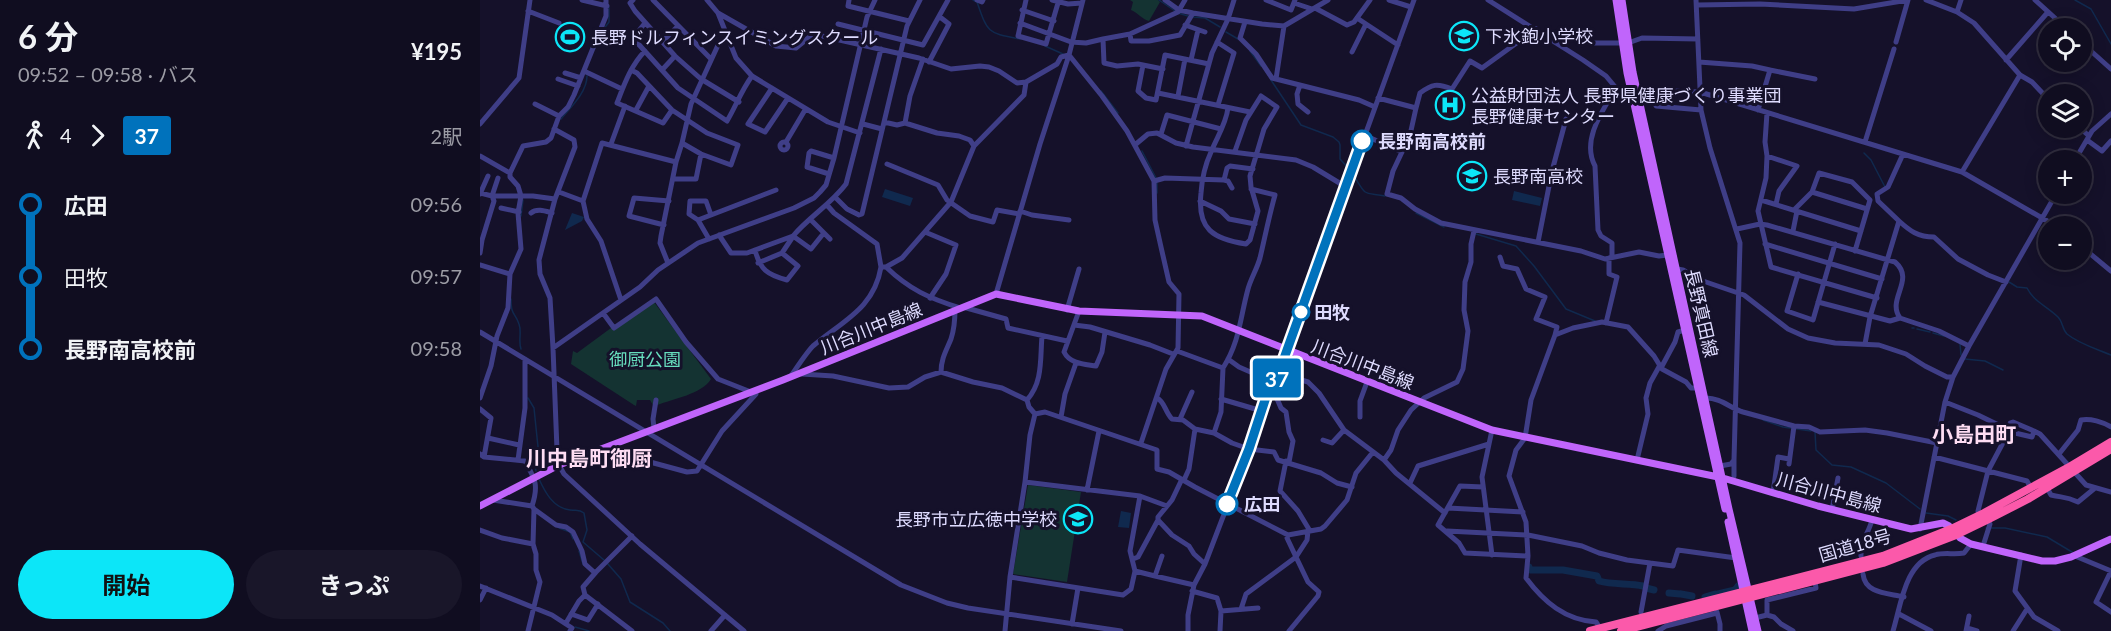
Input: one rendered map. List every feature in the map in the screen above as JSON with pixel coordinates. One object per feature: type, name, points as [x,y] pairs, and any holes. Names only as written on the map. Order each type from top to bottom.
[{"type":"highway","name":"国道18号","points":[[1590,631],[1815,581],[1883,563],[2047,488],[2111,442]]},
{"type":"highway","name":"国道18号","points":[[1983,518],[2031,488],[2111,449]]},
{"type":"highway","name":"国道18号","points":[[1620,631],[1716,610],[1747,595],[1883,556],[1954,532]]},
{"type":"main road","name":"長野真田線","points":[[1616,0],[1668,255],[1747,595],[1752,631]]},
{"type":"main road","name":"長野真田線","points":[[1622,0],[1624,43]]},
{"type":"main road","name":"長野真田線","points":[[1635,94],[1706,398],[1736,558],[1758,631]]},
{"type":"main road","name":"川合川中島線","points":[[480,506],[559,465],[794,375],[996,294],[1067,310],[1202,316],[1492,429],[1525,438],[1720,477],[1832,510],[1911,529],[1920,529],[1938,522],[1945,523],[1971,544],[2021,555],[2049,561],[2075,556],[2111,539]]},
{"type":"street","points":[[480,124],[519,78],[530,0]]},
{"type":"street","points":[[480,398],[495,342],[509,302],[510,274],[521,249],[519,212],[522,196],[518,186],[510,177],[510,173],[523,146],[546,142],[551,138],[559,116],[568,107],[578,86],[606,16],[606,3],[582,0]]},
{"type":"street","points":[[633,0],[630,3],[675,56],[701,79],[739,102]]},
{"type":"street","points":[[653,0],[711,59]]},
{"type":"street","points":[[707,0],[718,13],[776,46],[792,49],[813,34],[901,54],[951,69],[989,67],[999,70],[1017,83],[1026,82],[1057,64],[1061,57],[1069,55]]},
{"type":"street","points":[[849,0],[848,6],[909,21]]},
{"type":"street","points":[[553,348],[698,243],[814,198],[826,185],[869,12],[875,0]]},
{"type":"street","points":[[835,197],[847,209],[859,215],[862,214],[909,21],[920,0]]},
{"type":"street","points":[[838,24],[923,45],[948,0]]},
{"type":"street","points":[[978,0],[982,2],[983,0]]},
{"type":"street","points":[[996,294],[1069,55],[1082,1],[1055,1],[1054,21],[1046,44],[1018,36],[1026,0]]},
{"type":"street","points":[[1165,0],[1179,10],[1245,22],[1284,26],[1328,0]]},
{"type":"street","points":[[1020,22],[1071,42],[1086,43],[1130,34],[1179,10],[1185,0]]},
{"type":"street","points":[[1185,146],[1209,63],[1234,0]]},
{"type":"street","points":[[1266,0],[1292,10],[1295,1],[1347,26],[1354,22],[1370,0]]},
{"type":"street","points":[[1389,0],[1411,7]]},
{"type":"street","points":[[1188,631],[1188,615],[1193,588],[1205,564],[1249,449],[1266,397],[1277,378],[1414,0]]},
{"type":"street","points":[[1488,0],[1606,76],[1616,88],[1635,94],[1672,91],[1700,92],[1962,172],[2039,216]]},
{"type":"street","points":[[1734,476],[1741,261],[1737,229],[1710,148],[1701,110],[1696,3],[1806,3],[1854,9],[1908,0],[1865,142]]},
{"type":"street","points":[[1926,0],[1957,12],[1974,23],[2020,75],[2038,88]]},
{"type":"street","points":[[1957,12],[1961,0]]},
{"type":"street","points":[[2035,0],[2055,18]]},
{"type":"street","points":[[1023,10],[1054,21]]},
{"type":"street","points":[[528,11],[559,23]]},
{"type":"street","points":[[2006,60],[2048,12]]},
{"type":"street","points":[[718,13],[736,58],[752,76],[805,110],[841,128],[861,133]]},
{"type":"street","points":[[1130,34],[1131,41],[1149,41],[1180,36],[1193,13]]},
{"type":"street","points":[[905,123],[910,96],[926,61],[949,24],[940,17]]},
{"type":"street","points":[[1357,18],[1398,45]]},
{"type":"street","points":[[1245,22],[1239,39],[1256,54],[1272,78],[1359,100],[1375,107]]},
{"type":"street","points":[[645,23],[633,38],[678,88],[727,121],[739,102],[740,92],[752,76]]},
{"type":"street","points":[[1352,52],[1366,24]]},
{"type":"street","points":[[663,41],[678,26]]},
{"type":"street","points":[[1178,96],[1188,60],[1202,31],[1185,26]]},
{"type":"street","points":[[1276,79],[1284,26]]},
{"type":"street","points":[[1536,29],[1482,68],[1470,61],[1452,89],[1434,84],[1420,93],[1408,144],[1393,171],[1387,194],[1401,198],[1441,224],[1451,224],[1474,231],[1591,253],[1605,259],[1639,252],[1659,256],[1668,255]]},
{"type":"street","points":[[1557,43],[1573,37],[1593,43],[1624,43],[1642,38],[1698,39]]},
{"type":"street","points":[[668,263],[660,243],[676,162],[693,99],[701,79],[719,43],[727,39]]},
{"type":"street","points":[[1103,39],[1104,63],[1117,66],[1143,65],[1162,69]]},
{"type":"street","points":[[1217,42],[1234,53],[1218,105]]},
{"type":"street","points":[[758,263],[782,253],[793,236],[835,197],[850,176],[880,49]]},
{"type":"street","points":[[645,51],[631,70],[617,103],[663,123],[672,110]]},
{"type":"street","points":[[2092,51],[2111,69]]},
{"type":"street","points":[[1069,55],[1136,144],[1156,180],[1155,220],[1169,282],[1179,294],[1175,353],[1166,369],[1141,443]]},
{"type":"street","points":[[1143,65],[1138,91],[1146,98],[1156,100],[1166,55],[1209,63]]},
{"type":"street","points":[[662,70],[675,56]]},
{"type":"street","points":[[1699,62],[1752,66],[1815,79]]},
{"type":"street","points":[[631,70],[637,73],[672,110],[707,133],[738,145],[731,165],[701,154],[682,143]]},
{"type":"street","points":[[1758,110],[1770,70]]},
{"type":"street","points":[[584,71],[622,89]]},
{"type":"street","points":[[565,73],[581,78]]},
{"type":"street","points":[[1962,172],[2020,75]]},
{"type":"street","points":[[558,80],[578,86]]},
{"type":"street","points":[[883,267],[902,258],[951,202],[974,146],[1024,95],[1026,82]]},
{"type":"street","points":[[1300,85],[1297,94],[1298,104],[1308,112]]},
{"type":"street","points":[[636,110],[649,86]]},
{"type":"street","points":[[772,88],[748,124],[765,132],[788,98]]},
{"type":"street","points":[[1606,323],[1617,278],[1609,274],[1612,243],[1601,236],[1598,231],[1595,166],[1590,152],[1596,125],[1616,88]]},
{"type":"street","points":[[1158,93],[1250,112]]},
{"type":"street","points":[[1653,94],[1656,106],[1701,110]]},
{"type":"street","points":[[1228,108],[1202,179],[1199,210],[1208,230],[1220,238],[1246,243],[1250,240],[1258,211],[1251,189],[1252,169],[1264,129],[1277,107],[1260,96],[1250,112],[1235,151]]},
{"type":"street","points":[[1378,98],[1416,108]]},
{"type":"street","points":[[535,104],[559,116]]},
{"type":"street","points":[[611,144],[625,106]]},
{"type":"street","points":[[786,142],[805,110]]},
{"type":"street","points":[[1767,113],[1764,142],[1767,156],[1766,178],[1758,211],[1771,267],[1876,298]]},
{"type":"street","points":[[2092,133],[2100,122],[2111,114]]},
{"type":"street","points":[[1161,134],[1167,115],[1221,129]]},
{"type":"street","points":[[1538,242],[1552,171],[1566,119]]},
{"type":"street","points":[[863,124],[897,125],[905,123],[937,133],[966,138],[974,146]]},
{"type":"street","points":[[554,129],[574,140],[575,144],[555,199],[538,268],[550,298],[559,465],[564,474],[632,536],[744,631]]},
{"type":"street","points":[[1136,144],[1148,134],[1161,134],[1185,146],[1296,160],[1313,167],[1346,187]]},
{"type":"street","points":[[1365,135],[1402,153]]},
{"type":"street","points":[[2081,150],[2088,138],[2102,151],[2111,141]]},
{"type":"street","points":[[621,300],[601,241],[587,219],[583,201],[602,143],[676,162]]},
{"type":"street","points":[[829,174],[807,167],[809,153],[811,151],[834,158]]},
{"type":"street","points":[[673,179],[696,180],[701,154]]},
{"type":"street","points":[[1903,154],[1888,187],[1877,194],[1878,201],[1913,233],[1924,237],[1934,237],[1958,259],[2006,282]]},
{"type":"street","points":[[480,156],[510,173]]},
{"type":"street","points":[[1767,156],[1797,166],[1779,191],[1776,204]]},
{"type":"street","points":[[887,164],[938,185],[944,198],[970,216],[993,222],[997,210],[1069,220]]},
{"type":"street","points":[[1224,180],[1227,168],[1230,166],[1252,169]]},
{"type":"street","points":[[1793,231],[1795,210],[1812,192],[1819,173],[1852,182],[1870,200],[1855,251]]},
{"type":"street","points":[[488,176],[480,194],[555,199]]},
{"type":"street","points":[[480,253],[498,178]]},
{"type":"street","points":[[1156,180],[1165,178],[1224,180],[1228,181],[1232,188]]},
{"type":"street","points":[[1214,433],[1221,412],[1223,368],[1240,330],[1248,290],[1259,258],[1275,195],[1251,189]]},
{"type":"street","points":[[698,220],[776,190]]},
{"type":"street","points":[[559,192],[583,201]]},
{"type":"street","points":[[1812,192],[1867,209]]},
{"type":"street","points":[[664,225],[629,216],[634,198],[669,201]]},
{"type":"street","points":[[1761,200],[1861,231]]},
{"type":"street","points":[[710,239],[698,220],[689,214],[690,201],[706,201],[711,215]]},
{"type":"street","points":[[1200,201],[1221,211],[1229,219],[1255,224]]},
{"type":"street","points":[[794,375],[811,348],[864,306],[876,287],[883,267],[877,244],[834,213],[827,205]]},
{"type":"street","points":[[501,208],[519,212]]},
{"type":"street","points":[[531,213],[534,210],[541,210],[552,213]]},
{"type":"street","points":[[810,219],[830,239]]},
{"type":"street","points":[[1865,344],[1870,317],[1899,221]]},
{"type":"street","points":[[1737,229],[1760,224],[1793,231],[1888,259],[1898,265],[1904,274],[1896,309],[1900,318]]},
{"type":"street","points":[[1920,529],[1953,377],[2038,225]]},
{"type":"street","points":[[1384,460],[1406,416],[1429,395],[1453,385],[1463,369],[1468,331],[1464,310],[1465,282],[1471,262],[1474,231]]},
{"type":"street","points":[[925,232],[956,245],[946,274],[930,298]]},
{"type":"street","points":[[793,236],[811,249],[823,234]]},
{"type":"street","points":[[719,236],[731,253],[747,253],[793,236]]},
{"type":"street","points":[[1765,244],[1882,279]]},
{"type":"street","points":[[1798,274],[1788,311],[1812,320],[1835,244]]},
{"type":"street","points":[[755,250],[758,263],[764,270],[787,280],[798,266],[782,253]]},
{"type":"street","points":[[2092,255],[2111,271]]},
{"type":"street","points":[[1500,257],[1503,266],[1519,271],[1526,289],[1545,297],[1536,319],[1557,327],[1531,400],[1525,438],[1516,450],[1509,476],[1523,513],[1528,535],[1526,578],[1554,609],[1575,618],[1596,622],[1600,628]]},
{"type":"street","points":[[1515,268],[1517,259]]},
{"type":"street","points":[[480,265],[510,274]]},
{"type":"street","points":[[883,267],[907,286],[930,298],[959,308],[1006,319],[1008,328],[1066,341]]},
{"type":"street","points":[[1067,310],[1079,268]]},
{"type":"street","points":[[1677,269],[1740,294],[1788,329],[1808,338],[1835,343],[1879,345],[1906,354],[1947,377],[1953,377]]},
{"type":"street","points":[[603,313],[614,328],[656,299],[686,342],[718,379],[756,394],[722,431],[697,471],[687,472],[655,464],[637,455],[603,448]]},
{"type":"street","points":[[1818,302],[1890,321],[1900,318],[1939,331],[1969,346]]},
{"type":"street","points":[[940,372],[942,357],[950,340],[959,308]]},
{"type":"street","points":[[1078,311],[1066,341],[1064,352],[1067,358],[1076,363],[1096,366],[1102,352],[1105,332]]},
{"type":"street","points":[[1555,335],[1573,328],[1602,322],[1628,327],[1661,367],[1686,382],[1691,388],[1698,388]]},
{"type":"street","points":[[1074,325],[1090,327],[1223,368]]},
{"type":"street","points":[[1637,460],[1648,414],[1646,398],[1650,383],[1675,342],[1678,332],[1685,330]]},
{"type":"street","points":[[480,333],[901,585],[947,603],[1008,615],[1121,631]]},
{"type":"street","points":[[1027,400],[1036,389],[1039,379],[1042,336]]},
{"type":"street","points":[[518,460],[525,408],[525,359]]},
{"type":"street","points":[[1228,359],[1255,374],[1295,378],[1314,388],[1344,430],[1446,511],[1486,510],[1523,513]]},
{"type":"street","points":[[1061,417],[1065,394],[1076,363]]},
{"type":"street","points":[[794,375],[833,376],[889,388],[908,387],[925,377],[940,372],[1002,388],[1027,400],[1035,414]]},
{"type":"street","points":[[1360,417],[1360,401],[1367,382]]},
{"type":"street","points":[[1241,609],[1246,594],[1296,556],[1309,531],[1298,511],[1280,491],[1293,441],[1286,412],[1281,408],[1272,387]]},
{"type":"street","points":[[1180,419],[1192,392]]},
{"type":"street","points":[[1156,398],[1164,405],[1166,413],[1172,419],[1180,419],[1196,429],[1214,433],[1249,449],[1274,452],[1278,460],[1288,461],[1321,473],[1341,485],[1352,487]]},
{"type":"street","points":[[1706,398],[1722,401],[1736,410],[1794,428],[1809,427],[1820,432],[1865,430],[1937,443]]},
{"type":"street","points":[[1221,399],[1262,411]]},
{"type":"street","points":[[654,428],[656,400]]},
{"type":"street","points":[[1946,402],[2008,430],[2032,437],[2034,432]]},
{"type":"street","points":[[480,409],[491,418],[488,438],[482,455],[525,461],[534,477],[537,489],[533,507],[533,544],[540,582],[528,631]]},
{"type":"street","points":[[1035,414],[1045,412],[1157,450],[1157,469],[1169,472],[1288,535],[1321,529],[1325,526],[1347,500],[1356,473],[1373,452]]},
{"type":"street","points":[[1005,631],[1010,577],[1035,414]]},
{"type":"street","points":[[2059,454],[2078,430],[2084,418],[2111,427]]},
{"type":"street","points":[[1983,546],[1990,524],[1978,511],[1988,471],[2007,437],[2010,423],[2013,422],[2040,434],[2086,484],[2111,492]]},
{"type":"street","points":[[1773,493],[1778,457],[1789,462],[1794,428]]},
{"type":"street","points":[[1133,559],[1138,557],[1158,517],[1189,469],[1196,429]]},
{"type":"street","points":[[1492,429],[1482,477],[1492,555]]},
{"type":"street","points":[[1323,440],[1332,443],[1344,430]]},
{"type":"street","points":[[1087,490],[1099,431]]},
{"type":"street","points":[[488,438],[519,445]]},
{"type":"street","points":[[1410,483],[1418,466],[1489,444]]},
{"type":"street","points":[[1934,457],[2027,481],[2031,488]]},
{"type":"street","points":[[1720,466],[1731,464],[1734,460]]},
{"type":"street","points":[[1832,510],[1838,478]]},
{"type":"street","points":[[1025,482],[1140,496],[1167,506]]},
{"type":"street","points":[[1483,487],[1460,486],[1438,525],[1460,543],[1465,554],[1528,556]]},
{"type":"street","points":[[2047,488],[2051,495],[2065,495],[2078,502],[2095,488]]},
{"type":"street","points":[[1010,577],[1123,595],[1131,589],[1135,571],[1130,551],[1140,496]]},
{"type":"street","points":[[493,500],[533,507],[556,525],[566,527],[573,532],[585,564],[595,573]]},
{"type":"street","points":[[1158,520],[1172,535],[1189,546],[1205,564]]},
{"type":"street","points":[[1861,556],[1861,547],[1872,520]]},
{"type":"street","points":[[480,530],[502,538],[533,544]]},
{"type":"street","points":[[1446,531],[1528,535],[1582,546],[1617,558],[1673,566],[1678,550],[1736,558]]},
{"type":"street","points":[[1288,535],[1287,538],[1308,582],[1319,592],[1289,631]]},
{"type":"street","points":[[628,630],[585,595],[583,587],[632,536]]},
{"type":"street","points":[[1893,631],[1910,574],[1919,562],[1936,554],[1964,553],[1971,544]]},
{"type":"street","points":[[2021,555],[2015,591],[2034,617],[2058,631]]},
{"type":"street","points":[[1155,576],[1162,556]]},
{"type":"street","points":[[2075,556],[2111,571],[2096,602],[2111,612]]},
{"type":"street","points":[[1641,612],[1650,563]]},
{"type":"street","points":[[1135,571],[1193,588],[1217,598],[1221,611],[1220,631]]},
{"type":"street","points":[[1863,574],[1870,588],[1904,597]]},
{"type":"street","points":[[1767,615],[1767,600],[1816,588],[1815,581]]},
{"type":"street","points":[[480,600],[483,587],[566,623],[572,628],[570,631]]},
{"type":"street","points":[[1072,624],[1078,588]]},
{"type":"street","points":[[566,623],[585,595]]},
{"type":"street","points":[[571,614],[588,620],[598,604]]},
{"type":"street","points":[[1221,611],[1258,608]]},
{"type":"street","points":[[2013,631],[2027,609]]},
{"type":"street","points":[[1658,631],[1716,610],[1720,631]]},
{"type":"street","points":[[1899,614],[1931,631]]},
{"type":"street","points":[[711,631],[725,615]]},
{"type":"street","points":[[1755,618],[1767,615],[1774,617],[1780,624],[1793,631]]},
{"type":"street","points":[[1969,616],[1967,629],[1977,631]]},
{"type":"green space","points":[[1130,0],[1158,0],[1160,2],[1149,21],[1131,10],[1133,2]]},
{"type":"green space","name":"御厨公園","points":[[654,302],[711,379],[701,389],[687,395],[657,405],[653,405],[650,400],[637,400],[636,406],[571,364],[573,351],[577,353],[611,328]]},
{"type":"green space","points":[[1028,485],[1081,492],[1067,582],[1013,574]]},
{"type":"water","points":[[885,189],[913,198],[910,206],[882,197]]},
{"type":"water","points":[[1514,191],[1542,198],[1540,206],[1512,200]]},
{"type":"water","points":[[572,213],[584,217],[582,221],[565,230]]},
{"type":"water","points":[[1121,511],[1131,513],[1129,528],[1118,527]]},
{"type":"waterway","points":[[973,0],[977,2],[991,30],[1001,35],[1020,39]]},
{"type":"waterway","points":[[1159,0],[1175,11]]},
{"type":"waterway","points":[[2075,0],[2091,9],[2111,44]]},
{"type":"waterway","points":[[603,30],[609,22],[609,7]]},
{"type":"waterway","points":[[1178,13],[1188,16]]},
{"type":"waterway","points":[[1193,17],[1205,18],[1220,27]]},
{"type":"waterway","points":[[1226,32],[1238,39]]},
{"type":"waterway","points":[[1045,46],[1063,54]]},
{"type":"waterway","points":[[1250,51],[1261,66]]},
{"type":"waterway","points":[[561,119],[581,93],[587,76]]},
{"type":"waterway","points":[[1271,80],[1301,125],[1333,137],[1339,142],[1340,159],[1349,169]]},
{"type":"waterway","points":[[1101,91],[1118,113]]},
{"type":"waterway","points":[[1142,151],[1156,178]]},
{"type":"waterway","points":[[1864,153],[1871,160],[1885,187]]},
{"type":"waterway","points":[[1354,176],[1366,192],[1385,196]]},
{"type":"waterway","points":[[1157,183],[1157,193]]},
{"type":"waterway","points":[[521,216],[523,200]]},
{"type":"waterway","points":[[1416,213],[1444,227]]},
{"type":"waterway","points":[[1476,234],[1516,246],[1566,309],[1595,321]]},
{"type":"waterway","points":[[2009,282],[2017,287],[2027,288],[2037,300],[2058,317],[2065,332],[2072,338],[2111,355]]},
{"type":"waterway","points":[[511,299],[512,311],[520,327],[521,349]]},
{"type":"waterway","points":[[1917,329],[1930,332]]},
{"type":"waterway","points":[[1933,333],[1944,336]]},
{"type":"waterway","points":[[1960,344],[1961,355]]},
{"type":"waterway","points":[[1965,359],[1985,361],[2003,370]]},
{"type":"waterway","points":[[528,398],[534,408],[538,447]]},
{"type":"waterway","points":[[1763,420],[1783,427],[1811,431]]},
{"type":"waterway","points":[[1815,432],[1816,450],[1832,465],[1851,467],[1886,483],[1920,509]]},
{"type":"waterway","points":[[535,466],[536,471]]},
{"type":"waterway","points":[[539,479],[554,503],[564,509],[584,513],[587,530],[583,542],[604,560]]},
{"type":"waterway","points":[[1926,513],[1948,516],[1956,520]]},
{"type":"waterway","points":[[559,528],[570,532],[573,539]]},
{"type":"waterway","points":[[1986,528],[2005,528],[2047,537],[2072,552]]},
{"type":"waterway","points":[[579,551],[583,564]]},
{"type":"waterway","points":[[607,563],[621,579],[630,602],[663,623],[670,631]]},
{"type":"waterway","points":[[1529,567],[1530,570],[1563,570],[1597,576],[1599,581],[1643,586]]},
{"type":"waterway","points":[[1718,594],[1735,590],[1738,586]]},
{"type":"waterway","points":[[1646,588],[1654,590]]},
{"type":"waterway","points":[[1669,593],[1680,594]]},
{"type":"waterway","points":[[1681,594],[1692,596]]},
{"type":"waterway","points":[[1705,597],[1715,594]]},
{"type":"waterway","points":[[575,627],[589,631]]},
{"type":"bus line","name":"37","points":[[1227,504],[1249,449],[1266,397],[1277,378],[1362,141]]},
{"type":"place","name":"下氷鉋小学校","points":[[1464,36]]},
{"type":"place","name":"長野ドルフィンスイミングスクール","points":[[570,37]]},
{"type":"place","name":"公益財団法人 長野県健康づくり事業団 長野健康センター","points":[[1450,105]]},
{"type":"place","name":"長野南高校前","points":[[1362,141]]},
{"type":"place","name":"長野南高校","points":[[1472,176]]},
{"type":"place","name":"田牧","points":[[1301,312]]},
{"type":"place","name":"広田","points":[[1227,504]]},
{"type":"place","name":"長野市立広徳中学校","points":[[1078,519]]},
{"type":"district","name":"小島田町","points":[[1974,433]]},
{"type":"district","name":"川中島町御厨","points":[[589,457]]}]
